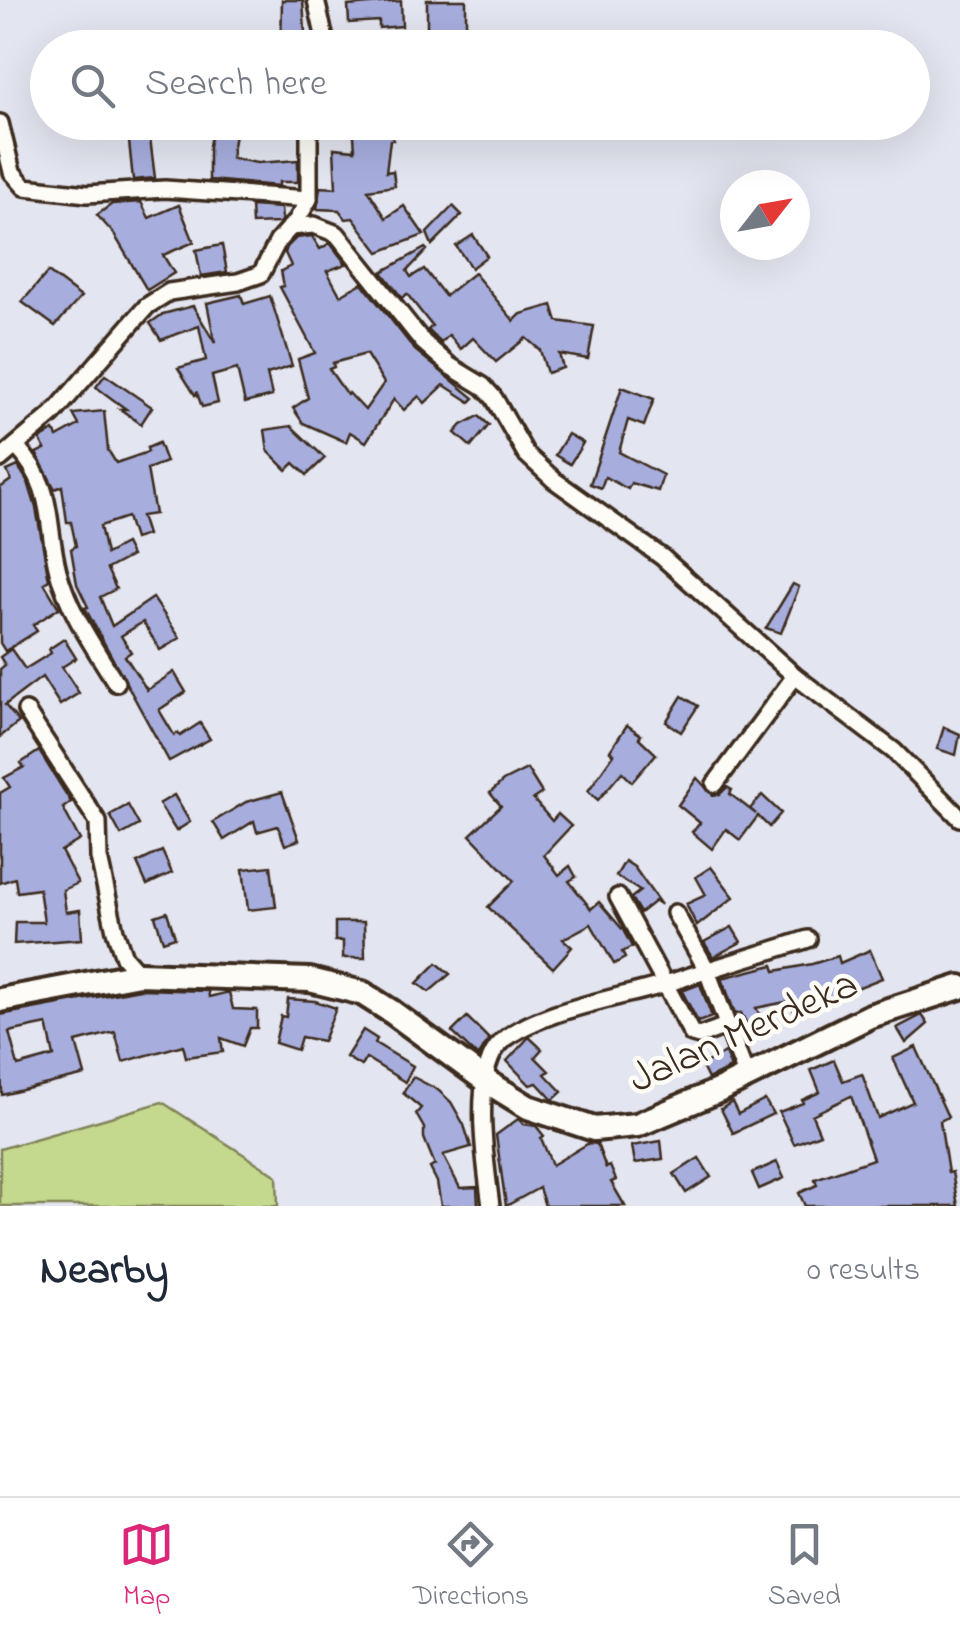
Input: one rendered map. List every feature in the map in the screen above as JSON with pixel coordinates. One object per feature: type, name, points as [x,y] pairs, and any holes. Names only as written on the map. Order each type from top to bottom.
[{"type":"street","points":[[316,0],[323,30]]},
{"type":"street","points":[[0,123],[12,172],[25,187],[88,194],[165,190],[310,199]]},
{"type":"street","points":[[0,459],[53,414],[147,306],[169,292],[238,282],[261,274],[278,241],[310,199],[309,140]]},
{"type":"street","points":[[290,227],[314,225],[338,234],[423,342],[494,398],[526,454],[554,480],[662,556],[795,676],[894,751],[960,818]]},
{"type":"street","points":[[16,446],[46,494],[58,570],[72,610],[116,683]]},
{"type":"street","points":[[715,784],[795,676]]},
{"type":"street","points":[[26,712],[98,822],[99,858],[114,931],[124,957],[138,974]]},
{"type":"street","points":[[618,897],[695,1037],[726,1026]]},
{"type":"street","points":[[676,913],[706,968],[746,1076]]},
{"type":"street","points":[[490,1206],[482,1103],[495,1050],[510,1035],[590,1004],[808,939]]},
{"type":"street","name":"Jalan Merdeka","points":[[0,1000],[138,974],[310,980],[362,993],[528,1107],[594,1129],[614,1129],[636,1126],[720,1090],[870,1016],[960,987]]},
{"type":"green space","points":[[162,1102],[277,1176],[278,1206],[0,1206],[0,1149]]},
{"type":"building","points":[[282,0],[303,0],[305,30],[281,30]]},
{"type":"building","points":[[427,0],[466,0],[466,29],[427,29]]},
{"type":"building","points":[[401,1],[402,26],[379,28],[379,21],[349,23],[348,6]]},
{"type":"building","points":[[129,140],[150,140],[155,178],[133,180]]},
{"type":"building","points":[[210,140],[234,140],[231,158],[257,163],[298,160],[298,182],[279,182],[279,186],[209,180]]},
{"type":"building","points":[[354,140],[390,140],[386,172],[393,171],[395,186],[368,190],[386,218],[404,206],[424,235],[379,252],[353,218],[346,219],[339,210],[317,209],[320,187],[336,188],[334,148],[355,150]]},
{"type":"building","points":[[141,202],[149,218],[179,205],[194,242],[163,255],[174,273],[147,290],[114,234],[97,215],[112,204]]},
{"type":"building","points":[[251,206],[281,208],[282,220],[252,224]]},
{"type":"building","points":[[453,206],[462,215],[432,245],[427,233]]},
{"type":"building","points":[[473,235],[487,256],[471,268],[456,246]]},
{"type":"building","points":[[312,236],[320,249],[330,243],[346,264],[327,271],[340,295],[362,283],[415,350],[474,398],[470,402],[444,385],[425,403],[419,396],[404,410],[394,399],[366,442],[350,432],[346,442],[303,423],[293,408],[308,398],[298,359],[315,353],[280,287],[284,286],[281,271],[291,266],[285,253],[296,238]],"holes":[[[366,354],[384,383],[365,410],[347,395],[329,369],[334,367],[333,363]]]},
{"type":"building","points":[[222,245],[227,272],[201,276],[196,250]]},
{"type":"building","points":[[425,248],[407,271],[411,277],[424,269],[445,296],[474,273],[514,321],[521,314],[552,305],[557,321],[594,326],[588,359],[559,354],[563,368],[547,373],[540,350],[526,338],[496,362],[473,338],[461,349],[449,335],[441,343],[428,330],[432,326],[407,294],[402,298],[382,272]]},
{"type":"building","points":[[48,272],[81,297],[55,326],[22,302]]},
{"type":"building","points":[[241,295],[244,304],[270,296],[292,366],[267,374],[272,396],[245,403],[237,369],[212,376],[218,403],[202,407],[197,393],[178,368],[206,360],[199,326],[161,340],[150,323],[163,314],[193,306],[215,343],[207,303]]},
{"type":"building","points":[[105,375],[152,407],[141,424],[96,387]]},
{"type":"building","points":[[622,387],[654,399],[644,426],[628,420],[619,452],[663,475],[658,491],[631,483],[628,489],[605,477],[601,488],[590,484]]},
{"type":"building","points":[[104,411],[108,450],[116,463],[148,452],[147,448],[159,443],[166,462],[147,469],[155,514],[141,516],[147,535],[134,539],[127,517],[100,526],[106,554],[125,544],[131,556],[107,569],[116,589],[100,597],[112,626],[153,598],[180,638],[160,650],[143,622],[121,636],[131,652],[125,656],[147,690],[174,672],[186,692],[159,710],[174,735],[180,736],[200,723],[210,739],[169,761],[85,608],[88,607],[77,584],[71,549],[76,546],[71,522],[67,522],[62,486],[55,489],[36,453],[45,449],[40,440],[43,437],[54,431],[57,437],[79,425],[73,414]]},
{"type":"building","points":[[479,416],[489,425],[471,447],[455,433]]},
{"type":"building","points":[[291,426],[325,458],[307,475],[294,463],[287,470],[268,451],[265,430]]},
{"type":"building","points":[[568,434],[583,443],[570,464],[555,455]]},
{"type":"building","points":[[18,466],[36,508],[49,580],[44,583],[59,608],[33,625],[37,631],[5,651],[0,643],[0,488],[11,480],[7,471]]},
{"type":"building","points":[[793,584],[799,587],[781,633],[766,628]]},
{"type":"building","points":[[64,639],[76,658],[62,667],[79,693],[60,705],[42,677],[5,705],[19,722],[0,737],[0,669],[5,665],[0,657],[11,649],[25,669],[51,653],[49,649]]},
{"type":"building","points":[[682,696],[698,706],[681,732],[666,722]]},
{"type":"building","points":[[627,725],[656,754],[632,782],[622,772],[598,800],[588,791],[614,754],[610,751]]},
{"type":"building","points":[[944,727],[960,734],[956,755],[937,749]]},
{"type":"building","points":[[39,751],[71,802],[63,808],[80,840],[61,851],[78,883],[63,890],[66,912],[80,910],[82,939],[14,944],[15,922],[44,922],[39,889],[17,892],[15,878],[0,883],[0,793],[10,787],[4,778],[24,767],[21,763]]},
{"type":"building","points":[[527,769],[542,793],[533,799],[552,821],[558,814],[571,826],[544,855],[559,875],[570,866],[576,877],[569,881],[591,909],[599,902],[632,947],[622,952],[625,958],[614,964],[591,924],[563,939],[572,947],[553,968],[488,907],[514,881],[470,835],[501,806],[490,793]]},
{"type":"building","points":[[697,778],[713,795],[727,787],[732,790],[730,794],[756,814],[750,809],[762,795],[781,813],[769,827],[758,816],[740,840],[726,829],[712,849],[692,832],[700,823],[678,805]]},
{"type":"building","points":[[282,792],[299,840],[285,845],[278,826],[257,832],[254,821],[224,840],[213,822],[246,802]]},
{"type":"building","points":[[174,795],[190,822],[176,831],[159,804]]},
{"type":"building","points":[[128,805],[139,825],[121,835],[110,815]]},
{"type":"building","points":[[162,851],[172,873],[147,885],[137,863]]},
{"type":"building","points":[[625,861],[634,867],[661,905],[655,901],[640,913],[631,898],[640,891],[616,876]]},
{"type":"building","points":[[271,866],[276,907],[248,910],[243,869]]},
{"type":"building","points":[[711,867],[734,897],[697,926],[686,904],[706,895],[696,877]]},
{"type":"building","points":[[167,912],[175,937],[163,941],[155,916]]},
{"type":"building","points":[[335,922],[364,922],[365,958],[343,958],[343,941],[335,941]]},
{"type":"building","points":[[732,927],[741,942],[713,957],[704,942]]},
{"type":"building","points":[[870,950],[882,978],[794,1012],[791,1001],[756,1008],[765,1024],[751,1032],[741,1013],[735,1014],[722,978],[773,965],[775,971],[838,956],[840,963]]},
{"type":"building","points":[[437,963],[450,974],[429,992],[417,983]]},
{"type":"building","points":[[700,984],[712,1017],[698,1022],[682,991]]},
{"type":"building","points":[[140,989],[208,991],[209,997],[229,992],[233,1009],[257,1010],[257,1028],[250,1028],[243,1046],[221,1038],[223,1052],[186,1057],[183,1045],[123,1062],[115,1032],[76,1042],[85,1075],[2,1095],[0,1015]],"holes":[[[47,1024],[54,1056],[18,1066],[9,1032]]]},
{"type":"building","points":[[288,999],[315,1001],[336,1008],[323,1041],[301,1037],[297,1050],[275,1043],[281,1016],[286,1017]]},
{"type":"building","points":[[922,1015],[928,1024],[906,1043],[897,1028]]},
{"type":"building","points":[[467,1017],[489,1039],[478,1057],[452,1032]]},
{"type":"building","points":[[363,1030],[377,1039],[375,1043],[413,1066],[405,1082],[366,1058],[361,1066],[346,1057]]},
{"type":"building","points":[[529,1037],[542,1049],[535,1057],[549,1071],[545,1074],[562,1092],[553,1100],[537,1083],[530,1085],[507,1061]]},
{"type":"building","points":[[916,1047],[948,1117],[940,1121],[958,1206],[805,1206],[799,1193],[817,1185],[815,1179],[873,1159],[851,1096],[812,1115],[820,1134],[794,1144],[779,1112],[820,1092],[811,1070],[834,1060],[843,1081],[862,1074],[878,1118],[913,1102],[893,1058]]},
{"type":"building","points":[[725,1053],[731,1068],[708,1079],[701,1065]]},
{"type":"building","points":[[413,1077],[451,1102],[464,1125],[471,1147],[443,1155],[460,1188],[477,1187],[478,1206],[441,1206],[430,1168],[435,1165],[416,1114],[421,1108],[403,1093]]},
{"type":"building","points":[[765,1100],[773,1114],[733,1133],[721,1109],[732,1102],[738,1114]]},
{"type":"building","points":[[518,1119],[536,1126],[544,1136],[541,1138],[552,1165],[589,1143],[597,1144],[625,1206],[545,1206],[539,1188],[506,1206],[496,1135]]},
{"type":"building","points":[[661,1141],[663,1159],[635,1163],[632,1146]]},
{"type":"building","points":[[699,1158],[711,1177],[686,1193],[674,1174]]},
{"type":"building","points":[[777,1162],[784,1178],[759,1189],[752,1173]]}]
